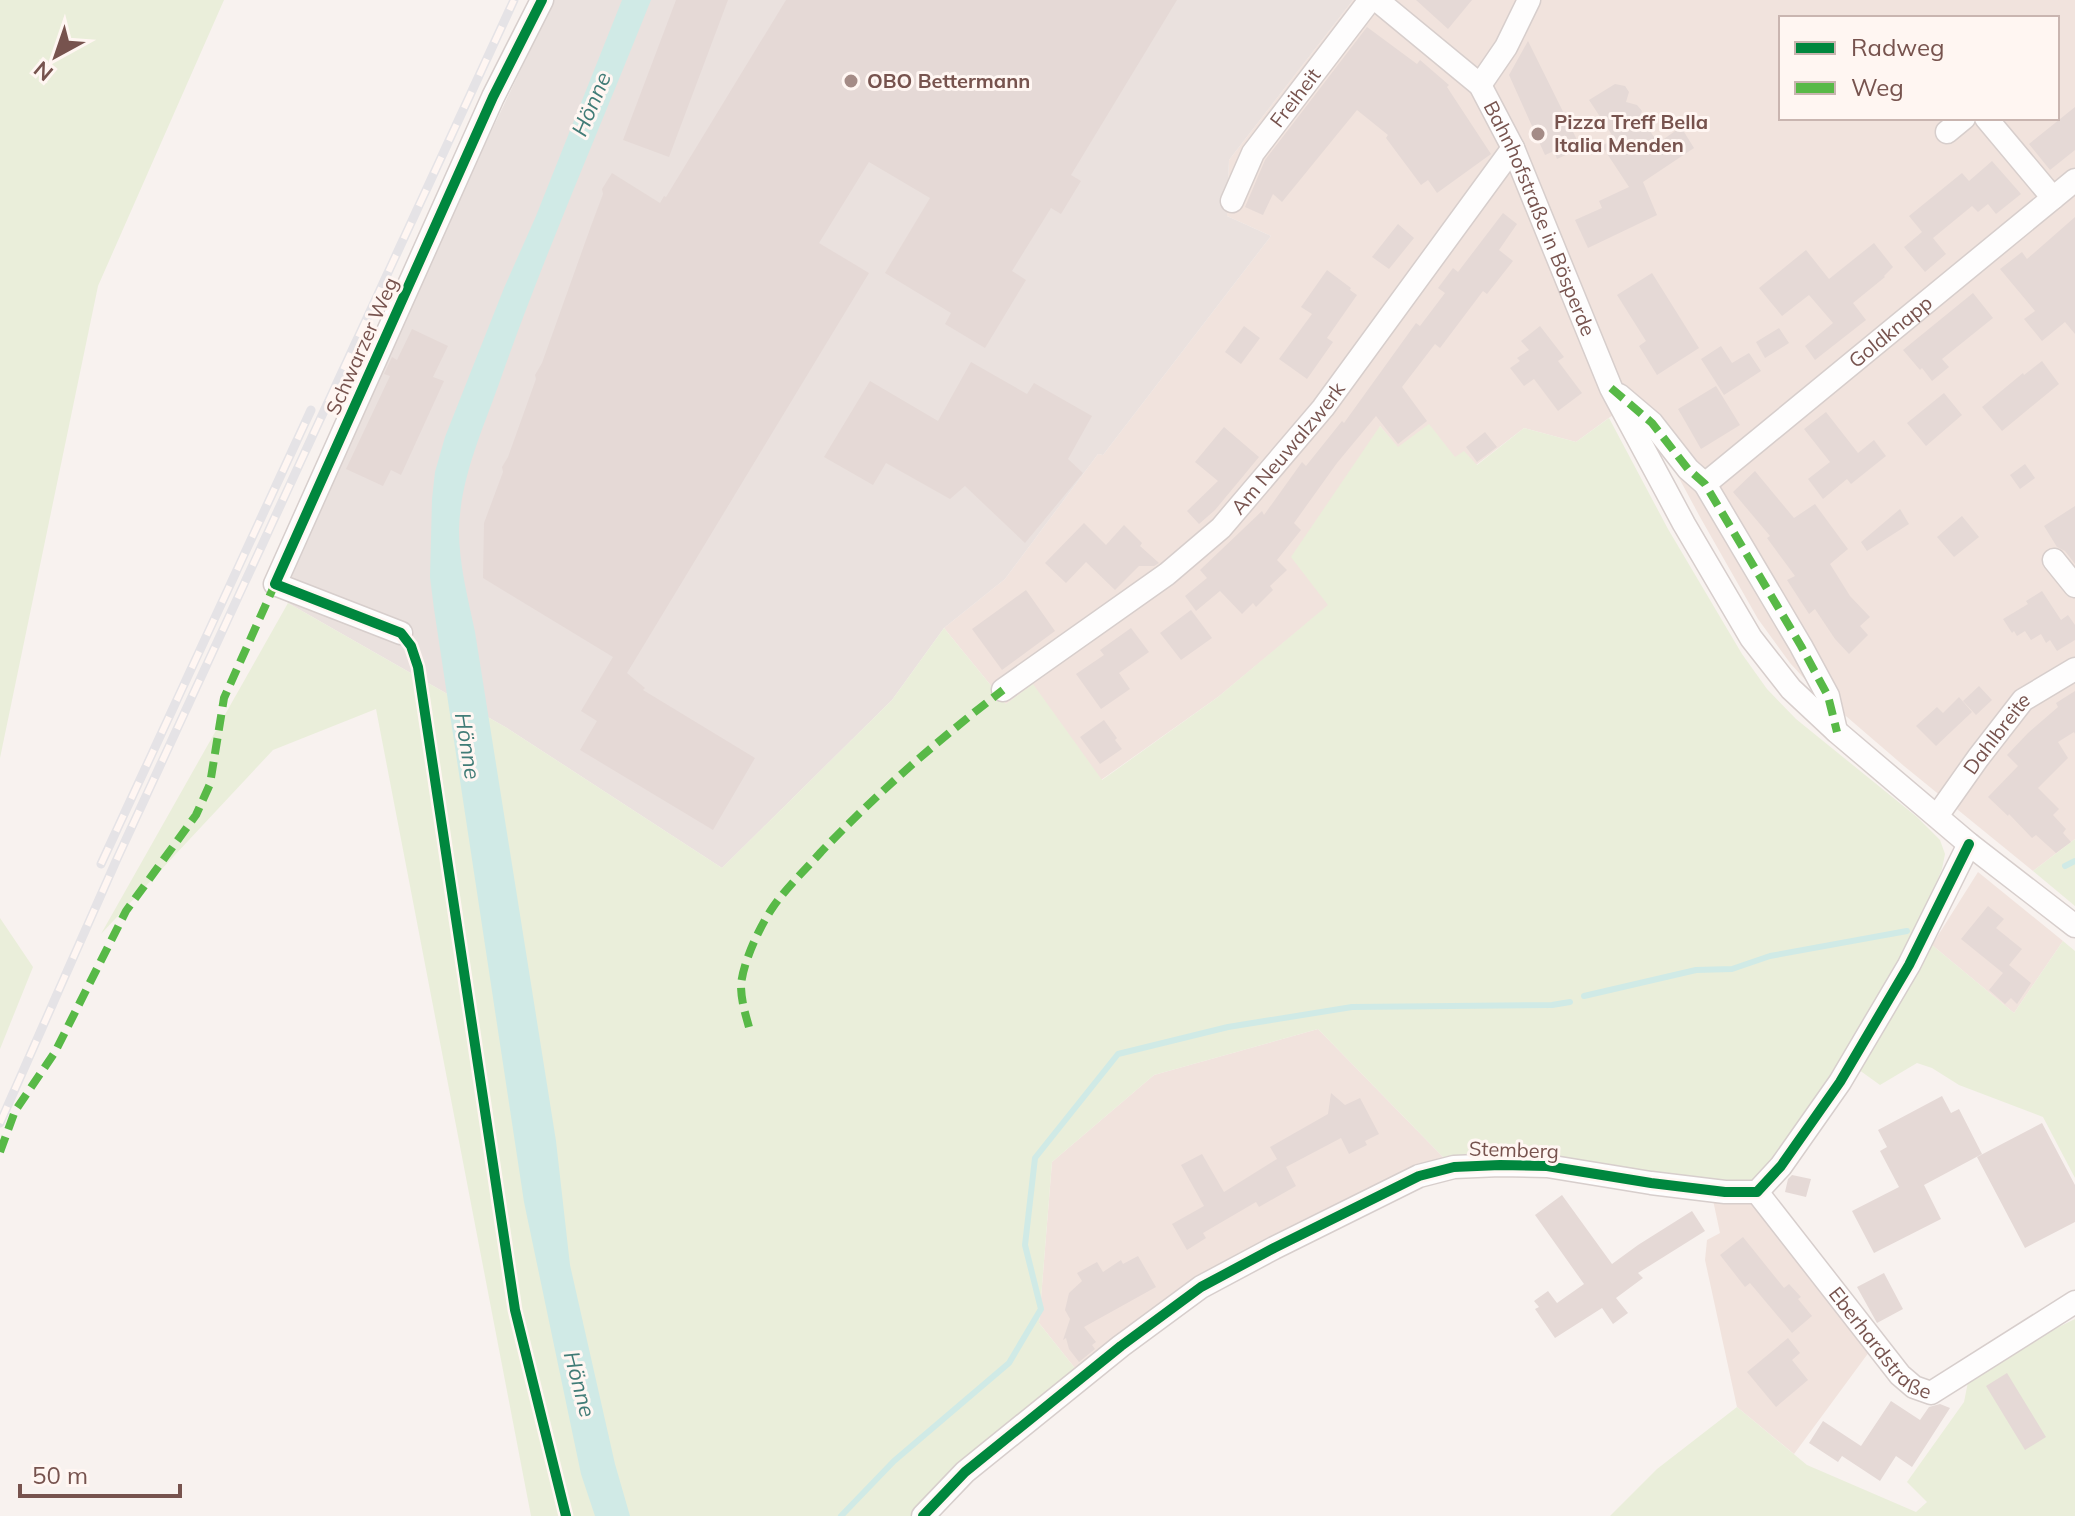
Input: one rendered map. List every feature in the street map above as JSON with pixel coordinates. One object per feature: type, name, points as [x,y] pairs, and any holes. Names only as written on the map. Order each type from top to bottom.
[{"type":"street","name":"Schwarzer Weg","points":[[401,633],[275,584],[493,97],[542,0]]},
{"type":"street","name":"Freiheit","points":[[1232,201],[1253,153],[1370,0]]},
{"type":"street","name":"Bahnhofstraße in Bösperde","points":[[1377,0],[1480,85],[1513,148],[1611,388],[1684,524],[1751,638],[1791,689],[1837,732],[1969,844],[2075,926]]},
{"type":"street","points":[[1480,85],[1506,47],[1529,0]]},
{"type":"street","points":[[1988,120],[2053,198]]},
{"type":"street","name":"Am Neuwalzwerk","points":[[1003,690],[1167,574],[1221,528],[1323,408],[1513,148]]},
{"type":"street","name":"Goldknapp","points":[[1705,484],[2075,180]]},
{"type":"street","name":"Bahnhofstraße in Bösperde","points":[[1611,388],[1652,423],[1688,469],[1705,484],[1828,696],[1837,732]]},
{"type":"street","points":[[2054,560],[2075,586]]},
{"type":"street","name":"Dahlbreite","points":[[1937,816],[2023,700],[2075,669]]},
{"type":"street","points":[[1757,1192],[1781,1166],[1840,1082],[1909,965],[1969,844]]},
{"type":"street","name":"Stemberg","points":[[923,1516],[965,1472],[1121,1346],[1201,1287],[1419,1176],[1454,1167],[1547,1166],[1651,1183],[1725,1192],[1757,1192]]},
{"type":"street","name":"Eberhardstraße","points":[[1757,1192],[1900,1375],[1914,1387],[1931,1393],[2075,1302]]},
{"type":"shaded area","points":[[554,0],[1353,0],[1229,160],[1227,216],[1271,236],[1103,455],[1098,454],[1005,579],[944,628],[892,700],[722,868],[507,728],[288,603],[275,584]]},
{"type":"shaded area","points":[[1353,0],[2075,0],[2075,839],[2033,871],[1811,686],[1758,619],[1636,398],[1576,442],[1524,428],[1476,465],[1398,448],[1380,426],[1329,605],[1218,697],[1101,780],[1033,685],[1006,704],[944,628],[1005,579],[1098,454],[1103,455],[1271,236],[1227,216],[1229,160]]},
{"type":"shaded area","points":[[1978,872],[2063,941],[2014,1013],[1932,945]]},
{"type":"shaded area","points":[[1318,1029],[1445,1159],[1356,1201],[1078,1372],[1039,1323],[1052,1162],[1154,1075]]},
{"type":"shaded area","points":[[1713,1200],[1760,1205],[1872,1348],[1794,1454],[1737,1407],[1705,1260],[1707,1240],[1720,1233]]},
{"type":"green space","points":[[0,0],[224,0],[98,286],[0,758]]},
{"type":"green space","points":[[1609,418],[1668,529],[1742,654],[1767,689],[1796,719],[1917,817],[1940,840],[1945,854],[1942,869],[1915,934],[1832,1076],[1760,1177],[1745,1184],[1445,1159],[1318,1029],[1154,1075],[1052,1162],[1039,1323],[1078,1372],[913,1516],[531,1516],[376,709],[273,750],[101,934],[288,603],[507,728],[722,868],[892,700],[944,628],[1006,704],[1033,684],[1102,780],[1218,697],[1328,605],[1291,557],[1380,426],[1398,447],[1429,424],[1455,457],[1464,451],[1477,465],[1524,428],[1576,442]]},
{"type":"green space","points":[[2075,839],[2075,906],[2033,871]]},
{"type":"green space","points":[[0,918],[33,967],[0,1049]]},
{"type":"green space","points":[[2063,941],[2075,951],[2075,1178],[2043,1117],[1959,1085],[1932,1068],[1917,1063],[1880,1085],[1855,1067],[1932,945],[2014,1013]]},
{"type":"green space","points":[[2075,1319],[2075,1516],[1610,1516],[1657,1469],[1737,1407],[1807,1465],[1916,1512],[1927,1502],[1907,1482],[1964,1402],[1968,1382],[2032,1340]]},
{"type":"water","name":"Hönne","points":[[622,0],[651,0],[536,283],[481,434],[468,472],[459,530],[462,569],[475,632],[556,1141],[570,1265],[615,1464],[630,1516],[595,1516],[581,1474],[524,1202],[430,577],[432,499],[435,472],[445,437]]},
{"type":"building","points":[[676,0],[728,0],[669,157],[623,140]]},
{"type":"building","points":[[786,0],[1177,0],[1071,175],[1081,181],[1061,214],[1051,208],[1012,271],[1026,280],[985,348],[945,324],[951,313],[885,273],[930,198],[869,162],[819,243],[869,273],[627,673],[645,688],[643,690],[755,758],[713,830],[580,750],[597,721],[581,711],[613,657],[483,578],[484,523],[603,194],[602,189],[612,173],[660,203],[666,197]]},
{"type":"building","points":[[1416,0],[1472,0],[1448,29]]},
{"type":"building","points":[[1367,27],[1417,64],[1420,60],[1449,85],[1447,87],[1491,154],[1437,193],[1428,180],[1421,185],[1386,138],[1388,135],[1357,110],[1282,202],[1273,194],[1263,215],[1245,207],[1265,160]]},
{"type":"building","points":[[1528,41],[1581,148],[1557,159],[1554,151],[1545,155],[1509,75]]},
{"type":"building","points":[[1615,84],[1625,86],[1629,92],[1626,102],[1637,105],[1642,111],[1640,116],[1658,143],[1681,127],[1694,148],[1643,182],[1657,215],[1588,248],[1575,220],[1602,208],[1599,201],[1629,187],[1602,146],[1614,138],[1589,100]]},
{"type":"building","points":[[2075,107],[2075,150],[2050,170],[2029,144]]},
{"type":"building","points":[[1992,161],[2021,194],[1996,214],[1988,204],[1978,212],[1972,206],[1933,238],[1946,254],[1925,272],[1904,247],[1922,232],[1909,216],[1962,173],[1969,181]]},
{"type":"building","points":[[1503,213],[1517,224],[1499,250],[1513,261],[1487,294],[1483,291],[1440,348],[1435,344],[1402,387],[1427,421],[1398,444],[1376,416],[1294,523],[1301,530],[1277,560],[1287,570],[1270,586],[1273,590],[1256,607],[1253,603],[1242,614],[1220,591],[1196,611],[1185,596],[1207,578],[1200,570],[1262,511],[1264,515],[1302,462],[1306,466],[1342,421],[1344,423],[1416,323],[1420,326],[1445,293],[1438,288],[1453,268],[1458,272]]},
{"type":"building","points":[[2075,217],[2075,334],[2065,322],[2042,341],[2024,319],[2035,311],[2000,269],[2022,252],[2027,259]]},
{"type":"building","points":[[1398,224],[1414,238],[1389,269],[1372,257]]},
{"type":"building","points":[[1874,243],[1893,267],[1853,303],[1866,320],[1815,360],[1805,346],[1833,323],[1809,295],[1782,316],[1759,288],[1806,250],[1829,279]]},
{"type":"building","points":[[1327,270],[1357,295],[1327,338],[1333,342],[1307,379],[1279,359],[1312,314],[1301,307]]},
{"type":"building","points":[[1652,273],[1699,348],[1657,375],[1639,346],[1646,341],[1617,295]]},
{"type":"building","points":[[1973,293],[1993,318],[1942,359],[1949,367],[1932,381],[1903,350]]},
{"type":"building","points":[[1244,326],[1260,338],[1241,364],[1225,352]]},
{"type":"building","points":[[1540,326],[1564,357],[1558,361],[1582,393],[1558,411],[1534,379],[1524,386],[1510,368],[1520,361],[1517,358],[1529,350],[1521,341]]},
{"type":"building","points":[[1779,328],[1789,343],[1765,358],[1756,342]]},
{"type":"building","points":[[412,329],[448,346],[433,377],[444,381],[401,475],[391,470],[383,486],[346,469],[390,376],[384,374],[392,357],[397,360]]},
{"type":"building","points":[[1721,346],[1732,363],[1749,353],[1761,371],[1724,395],[1701,359]]},
{"type":"building","points":[[2042,361],[2059,384],[2002,431],[1982,407]]},
{"type":"building","points":[[971,362],[1027,394],[1034,383],[1092,416],[1068,459],[1083,473],[1025,543],[965,486],[950,499],[886,463],[873,485],[824,457],[870,381],[938,421]]},
{"type":"building","points":[[1716,386],[1740,425],[1701,449],[1678,409]]},
{"type":"building","points":[[1944,393],[1962,415],[1926,446],[1907,423]]},
{"type":"building","points":[[1826,412],[1858,453],[1874,440],[1886,456],[1851,484],[1847,479],[1823,499],[1808,479],[1830,462],[1804,429]]},
{"type":"building","points":[[1224,427],[1259,457],[1215,510],[1199,524],[1187,511],[1218,481],[1195,462]]},
{"type":"building","points":[[1485,432],[1497,447],[1477,462],[1466,447]]},
{"type":"building","points":[[2025,464],[2035,478],[2020,489],[2010,475]]},
{"type":"building","points":[[1755,471],[1794,518],[1815,504],[1848,549],[1830,564],[1850,596],[1870,617],[1860,626],[1868,635],[1849,654],[1815,609],[1809,614],[1787,580],[1795,576],[1767,538],[1770,536],[1733,492]]},
{"type":"building","points":[[2075,506],[2075,564],[2065,551],[2057,547],[2044,526]]},
{"type":"building","points":[[1900,509],[1909,524],[1867,551],[1861,542]]},
{"type":"building","points":[[1962,516],[1979,537],[1954,557],[1937,537]]},
{"type":"building","points":[[1084,523],[1106,545],[1124,525],[1142,543],[1140,546],[1159,563],[1139,566],[1115,590],[1086,562],[1066,583],[1045,563]]},
{"type":"building","points":[[1026,590],[1055,631],[1002,670],[972,629]]},
{"type":"building","points":[[2042,591],[2061,620],[2068,615],[2075,625],[2075,640],[2057,651],[2050,640],[2046,643],[2041,634],[2031,640],[2025,631],[2017,636],[2003,619]]},
{"type":"building","points":[[1191,610],[1212,638],[1181,660],[1160,633]]},
{"type":"building","points":[[1131,628],[1149,652],[1119,673],[1130,689],[1101,709],[1076,674],[1104,655],[1100,650]]},
{"type":"building","points":[[1979,686],[1992,700],[1976,715],[1963,701]]},
{"type":"building","points":[[2075,691],[2075,734],[2058,742],[2068,758],[2038,788],[2059,809],[2053,815],[2066,829],[2063,833],[2071,842],[2056,853],[2036,835],[2032,838],[1988,797],[2018,766],[2007,755],[2058,707],[2056,703]]},
{"type":"building","points":[[1959,697],[1972,712],[1936,746],[1916,726],[1937,707],[1943,713]]},
{"type":"building","points":[[1104,720],[1122,749],[1100,764],[1080,737]]},
{"type":"building","points":[[1988,906],[2004,919],[1996,928],[2022,949],[2009,965],[2031,983],[2017,1004],[2011,998],[2005,1004],[1989,990],[2003,973],[1961,939]]},
{"type":"building","points":[[1331,1093],[1345,1105],[1360,1098],[1379,1134],[1365,1141],[1367,1145],[1349,1154],[1341,1138],[1286,1167],[1296,1186],[1259,1207],[1256,1202],[1203,1233],[1206,1238],[1187,1250],[1172,1224],[1204,1206],[1181,1165],[1202,1154],[1224,1192],[1277,1159],[1270,1147],[1328,1114]]},
{"type":"building","points":[[1942,1096],[1951,1113],[1959,1109],[1982,1154],[1924,1185],[1941,1219],[1874,1253],[1852,1211],[1899,1187],[1880,1151],[1887,1147],[1878,1130]]},
{"type":"building","points":[[2042,1123],[2075,1185],[2075,1222],[2025,1248],[1977,1157]]},
{"type":"building","points":[[1792,1175],[1811,1179],[1806,1197],[1785,1192]]},
{"type":"building","points":[[1562,1195],[1612,1264],[1692,1211],[1705,1231],[1638,1273],[1643,1278],[1616,1298],[1628,1313],[1613,1324],[1602,1308],[1555,1338],[1535,1309],[1539,1307],[1534,1301],[1548,1291],[1557,1303],[1584,1284],[1535,1215]]},
{"type":"building","points":[[1743,1237],[1784,1288],[1789,1284],[1801,1297],[1798,1299],[1812,1316],[1792,1333],[1750,1283],[1745,1287],[1720,1255]]},
{"type":"building","points":[[1138,1256],[1156,1287],[1084,1327],[1096,1342],[1092,1345],[1095,1349],[1079,1362],[1069,1349],[1066,1338],[1063,1340],[1070,1319],[1065,1310],[1069,1293],[1082,1281],[1077,1273],[1097,1262],[1103,1272],[1121,1260],[1123,1264]]},
{"type":"building","points":[[1884,1273],[1903,1309],[1877,1323],[1857,1287]]},
{"type":"building","points":[[1788,1338],[1800,1353],[1792,1360],[1808,1380],[1776,1407],[1747,1372]]},
{"type":"building","points":[[2007,1373],[2046,1437],[2025,1450],[1986,1386]]},
{"type":"building","points":[[1891,1401],[1920,1420],[1929,1407],[1940,1404],[1950,1408],[1912,1467],[1896,1456],[1880,1481],[1842,1456],[1838,1462],[1809,1443],[1823,1421],[1861,1446]]},
{"type":"waterway","points":[[2065,866],[2075,861]]},
{"type":"waterway","points":[[1584,996],[1696,970],[1732,969],[1770,956],[1907,931]]},
{"type":"waterway","points":[[841,1516],[894,1461],[1009,1363],[1041,1309],[1025,1245],[1035,1158],[1118,1054],[1228,1027],[1352,1007],[1552,1005],[1570,1002]]},
{"type":"railway","points":[[0,1123],[116,861],[514,0]]},
{"type":"railway","points":[[101,864],[311,410]]},
{"type":"marked path","points":[[1611,388],[1652,423],[1688,469],[1705,484],[1828,696],[1837,732]]},
{"type":"marked path","points":[[0,1152],[15,1111],[55,1052],[126,911],[196,815],[210,784],[224,698],[275,584]]},
{"type":"marked path","points":[[749,1027],[742,996],[742,976],[758,934],[778,900],[842,830],[886,788],[1003,690]]},
{"type":"cycle path","points":[[542,0],[493,97],[275,584],[401,633],[411,646],[418,667],[515,1310],[566,1516]]},
{"type":"cycle path","points":[[923,1516],[965,1472],[1121,1346],[1201,1287],[1419,1176],[1454,1167],[1547,1166],[1651,1183],[1725,1192],[1757,1192],[1781,1166],[1840,1082],[1909,965],[1969,844]]},
{"type":"place","name":"OBO Bettermann","points":[[851,81]]},
{"type":"place","name":"Pizza Treff Bella Italia Menden","points":[[1538,134]]}]
